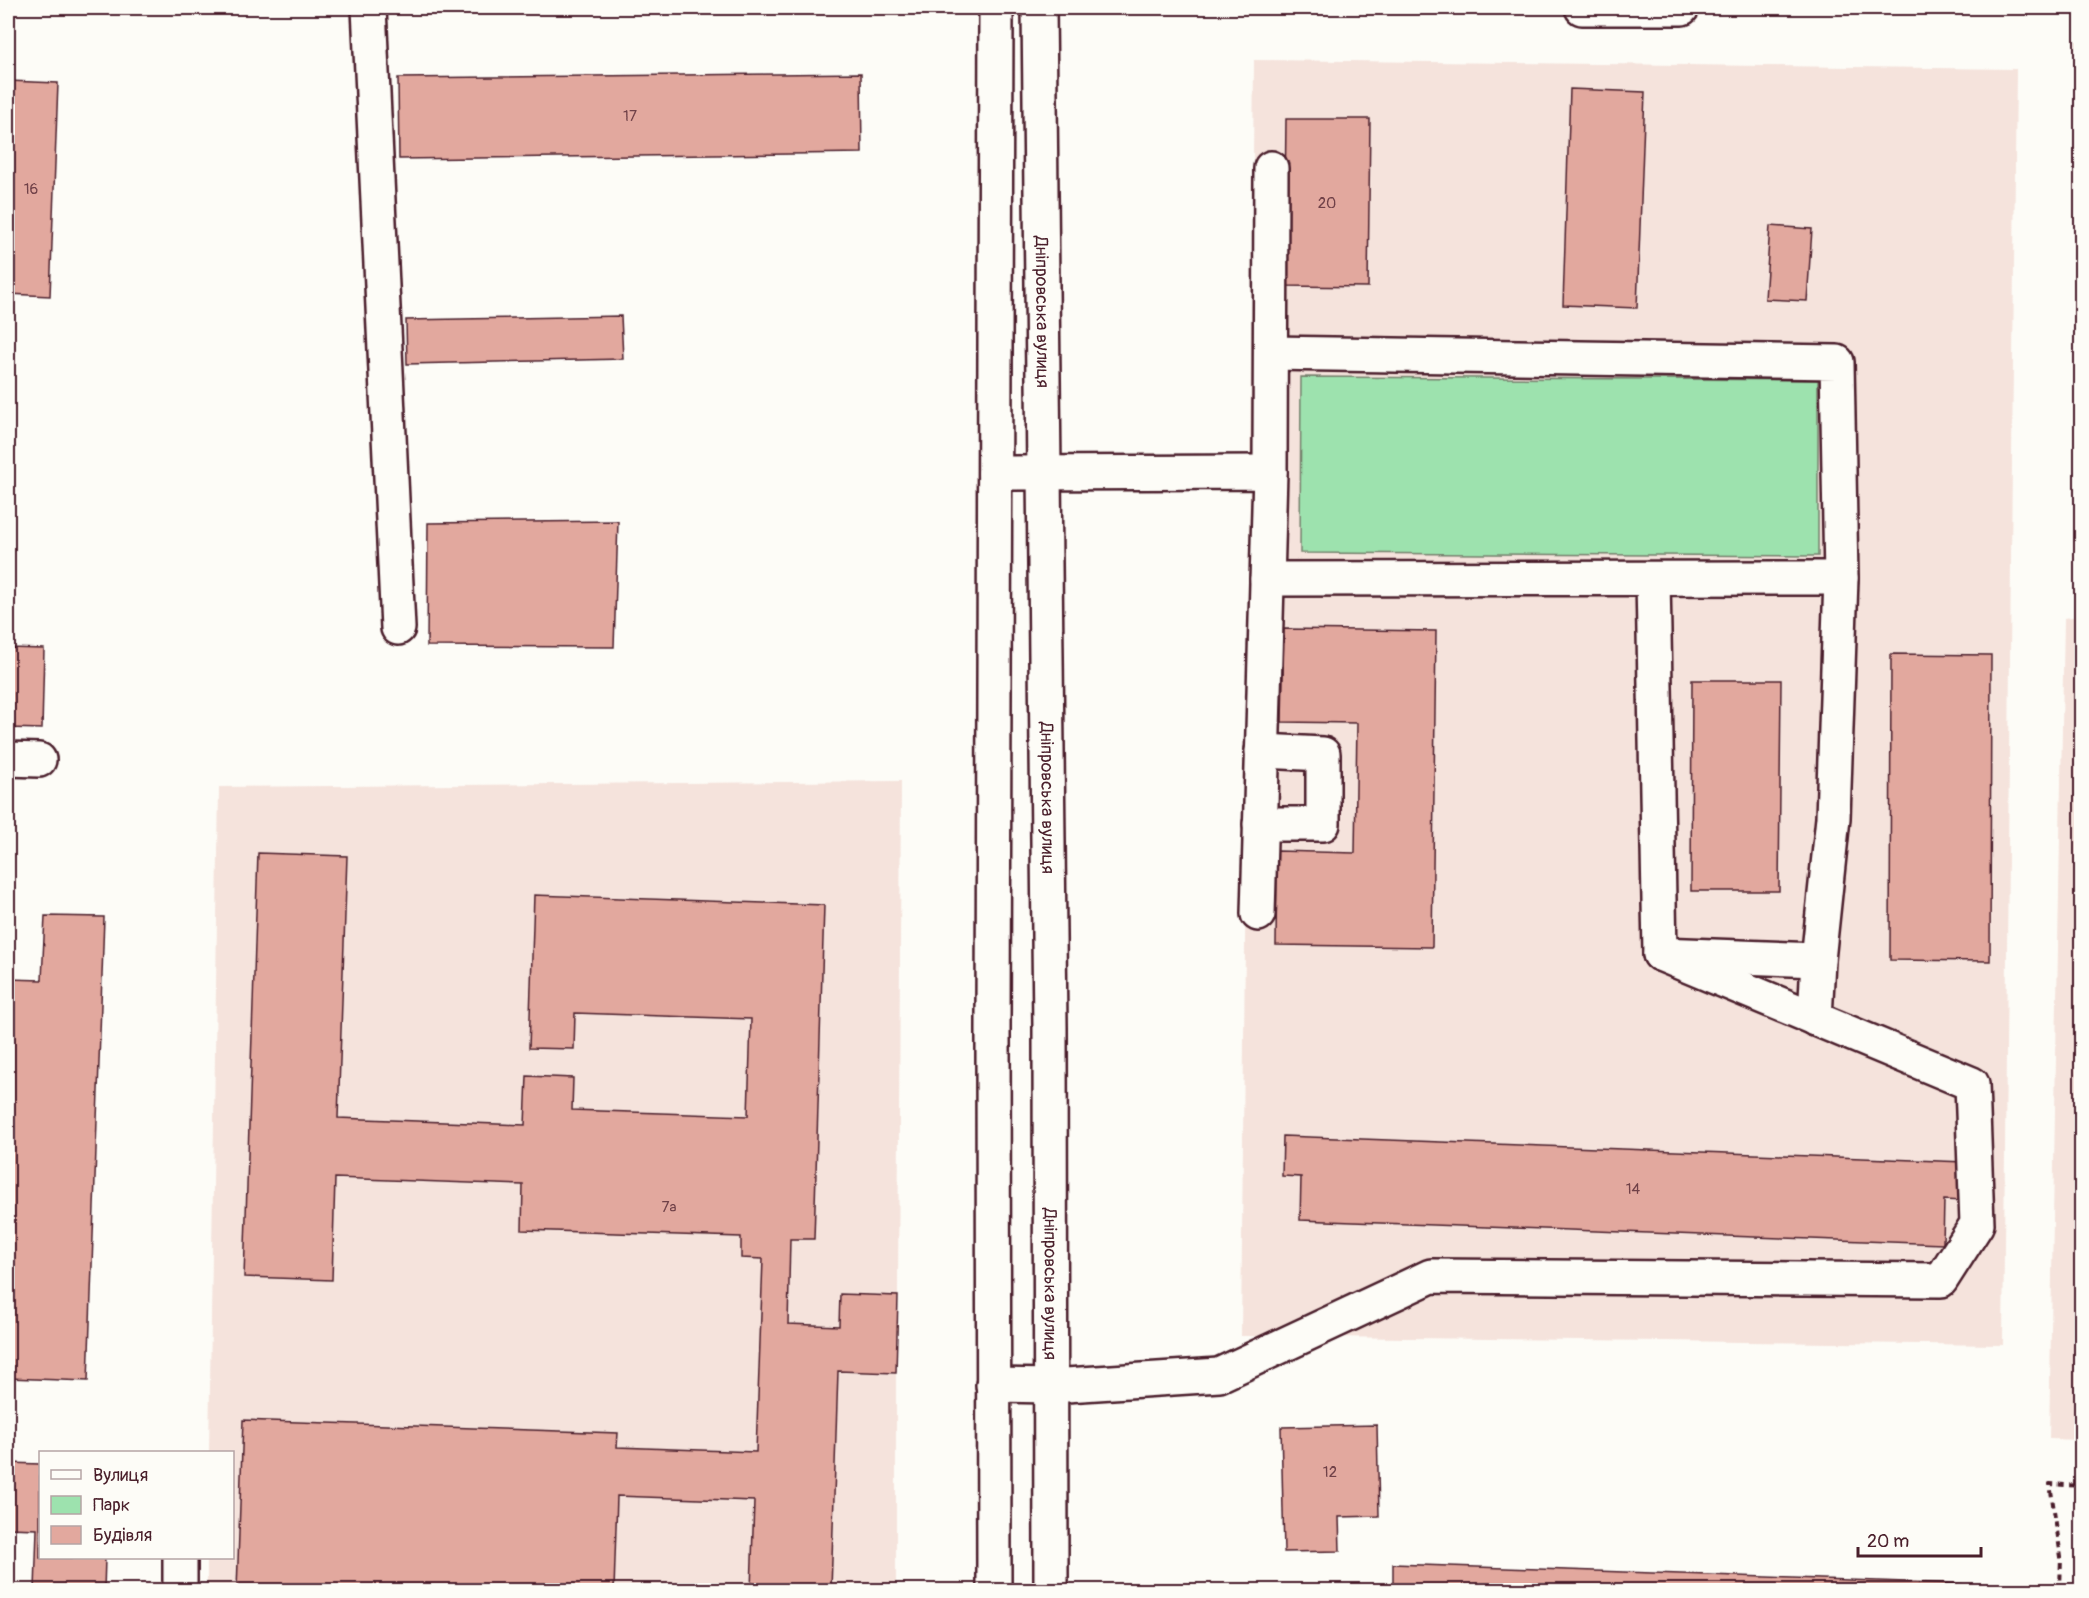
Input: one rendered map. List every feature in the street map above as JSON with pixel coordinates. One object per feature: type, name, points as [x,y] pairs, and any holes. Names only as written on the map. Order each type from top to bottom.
[{"type":"street","points":[[369,8],[398,628]]},
{"type":"street","points":[[994,1590],[996,8]]},
{"type":"street","name":"Дніпровська вулиця","points":[[1040,8],[1050,1040],[1051,1590]]},
{"type":"street","points":[[1582,8],[1682,8]]},
{"type":"street","points":[[1257,914],[1270,472],[1271,168]]},
{"type":"street","points":[[1271,353],[1837,362],[1840,578],[1833,818],[1818,960],[1815,1019]]},
{"type":"street","points":[[995,472],[1270,472]]},
{"type":"street","points":[[1267,579],[1840,578]]},
{"type":"street","points":[[1653,579],[1660,954]]},
{"type":"street","points":[[1260,824],[1323,824],[1323,754],[1262,751]]},
{"type":"street","points":[[993,1385],[1051,1386],[1219,1375],[1431,1276],[1941,1281],[1977,1224],[1972,1084],[1660,954]]},
{"type":"street","points":[[1660,954],[1818,960]]},
{"type":"street","points":[[180,1559],[180,1590]]},
{"type":"path","points":[[2060,1590],[2061,1557],[2050,1484],[2082,1485]]},
{"type":"shaded area","points":[[2076,41],[2082,41],[2081,1440],[2049,1439],[2064,618],[2080,616]]},
{"type":"shaded area","points":[[1254,60],[2016,69],[2003,1345],[1241,1336]]},
{"type":"shaded area","points":[[901,781],[896,1590],[207,1590],[207,1559],[234,1559],[234,1451],[209,1451],[219,787]]},
{"type":"green space","points":[[1301,377],[1818,380],[1818,556],[1300,553]]},
{"type":"building","points":[[861,73],[862,153],[399,159],[398,78]]},
{"type":"building","points":[[8,81],[58,83],[50,296],[8,294]]},
{"type":"building","points":[[1570,89],[1645,92],[1637,308],[1563,305]]},
{"type":"building","points":[[1286,119],[1370,119],[1368,287],[1284,286]]},
{"type":"building","points":[[1770,226],[1812,229],[1807,301],[1765,299]]},
{"type":"building","points":[[8,304],[13,304],[8,453]]},
{"type":"building","points":[[621,316],[623,359],[407,364],[406,320]]},
{"type":"building","points":[[618,521],[614,647],[427,646],[428,523]]},
{"type":"building","points":[[1284,629],[1436,631],[1432,947],[1276,945],[1277,851],[1355,853],[1357,723],[1282,722]]},
{"type":"building","points":[[8,648],[44,649],[42,729],[8,728]]},
{"type":"building","points":[[1891,654],[1991,655],[1990,961],[1890,960]]},
{"type":"building","points":[[1692,680],[1781,680],[1779,891],[1691,891]]},
{"type":"building","points":[[258,853],[347,856],[338,1118],[525,1125],[527,1076],[573,1078],[572,1110],[748,1116],[751,1019],[575,1013],[574,1049],[529,1048],[534,895],[824,905],[814,1239],[790,1239],[788,1324],[839,1326],[840,1294],[898,1296],[896,1373],[838,1371],[831,1590],[751,1590],[754,1501],[617,1496],[614,1590],[237,1590],[243,1420],[618,1433],[617,1447],[756,1452],[763,1259],[741,1258],[741,1237],[522,1230],[523,1185],[335,1178],[332,1280],[244,1277]]},
{"type":"building","points":[[45,916],[104,917],[88,1381],[8,1378],[8,979],[42,980]]},
{"type":"building","points":[[1283,1136],[1965,1162],[1963,1201],[1944,1200],[1943,1244],[1300,1220],[1301,1177],[1282,1176]]},
{"type":"building","points":[[1377,1425],[1379,1516],[1339,1517],[1340,1551],[1284,1552],[1281,1427]]},
{"type":"building","points":[[8,1463],[39,1464],[39,1559],[105,1559],[104,1590],[35,1590],[37,1529],[8,1528]]},
{"type":"building","points":[[1393,1564],[1962,1584],[1962,1590],[1393,1590]]}]
